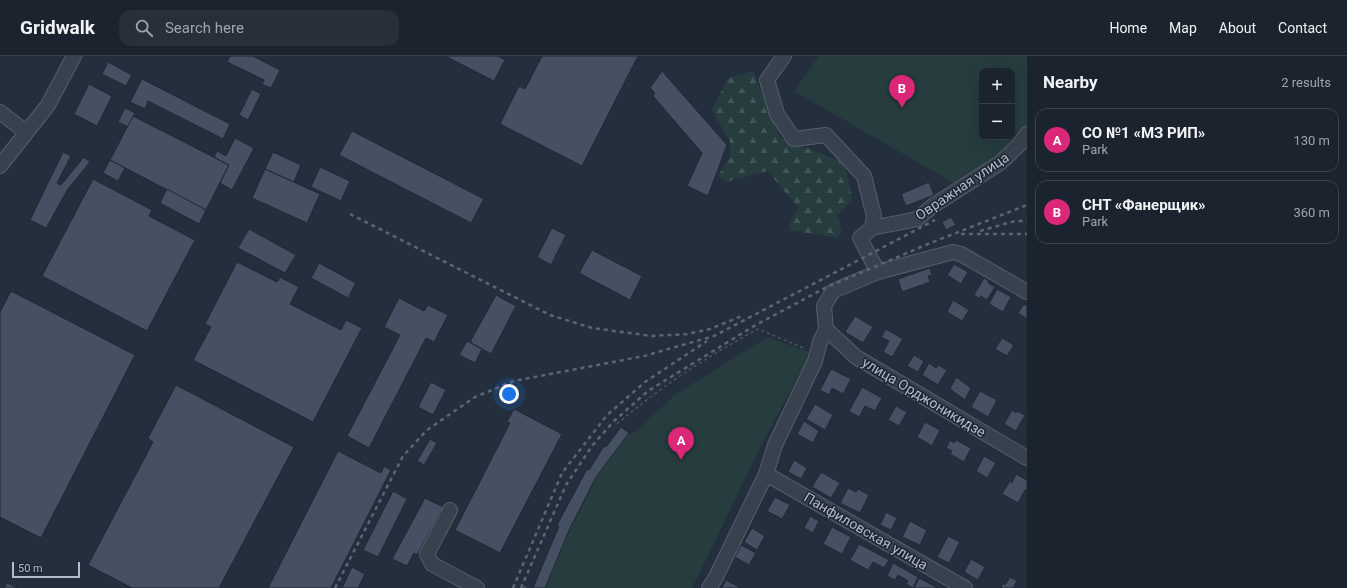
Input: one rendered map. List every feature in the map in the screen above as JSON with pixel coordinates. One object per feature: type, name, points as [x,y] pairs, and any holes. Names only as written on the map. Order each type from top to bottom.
[{"type":"street","points":[[0,166],[48,105],[74,56]]},
{"type":"street","points":[[784,56],[767,80],[777,114],[794,139],[826,135],[864,176],[874,216],[872,228],[860,238],[878,272]]},
{"type":"street","points":[[0,112],[26,132]]},
{"type":"street","name":"Овражная улица","points":[[872,228],[917,219],[934,206],[1000,163],[1020,144],[1027,134]]},
{"type":"street","points":[[709,588],[716,577],[766,474],[775,445],[815,362],[820,342],[826,329],[824,306],[833,291],[878,272],[953,252],[960,254],[1027,292]]},
{"type":"street","name":"улица Орджоникидзе","points":[[826,329],[856,357],[1027,458]]},
{"type":"street","name":"Панфиловская улица","points":[[766,474],[965,588]]},
{"type":"street","points":[[450,510],[428,554],[432,564],[477,588]]},
{"type":"path","points":[[617,424],[651,395],[729,345],[758,329],[817,353]]},
{"type":"path","points":[[523,588],[529,586]]},
{"type":"green space","points":[[819,56],[1027,56],[1027,125],[1015,139],[1015,68],[979,68],[979,140],[1014,140],[1008,147],[959,186],[794,91]]},
{"type":"green space","points":[[753,71],[780,137],[845,163],[852,199],[837,216],[842,231],[838,238],[789,230],[791,218],[799,208],[767,171],[725,182],[718,176],[731,156],[730,142],[712,110],[728,78]]},
{"type":"green space","points":[[768,337],[811,353],[763,442],[692,588],[545,588],[570,528],[596,477],[629,433],[634,433],[676,394]]},
{"type":"building","points":[[230,56],[253,56],[280,70],[271,88],[262,84],[264,80],[227,62]]},
{"type":"building","points":[[445,56],[498,56],[505,60],[494,81]]},
{"type":"building","points":[[542,56],[638,56],[582,166],[500,124],[519,86],[525,89]]},
{"type":"building","points":[[108,62],[132,75],[126,86],[102,74]]},
{"type":"building","points":[[662,71],[727,145],[708,196],[687,186],[702,153],[653,96],[655,93],[650,88]]},
{"type":"building","points":[[142,79],[230,124],[223,139],[148,101],[145,109],[130,102]]},
{"type":"building","points":[[89,84],[112,96],[97,126],[74,114]]},
{"type":"building","points":[[252,89],[261,94],[248,120],[239,115]]},
{"type":"building","points":[[125,108],[135,113],[128,127],[118,122]]},
{"type":"building","points":[[133,116],[229,165],[206,210],[110,160]]},
{"type":"building","points":[[352,131],[484,199],[471,223],[339,155]]},
{"type":"building","points":[[235,138],[254,148],[232,190],[220,183],[229,165],[214,157],[217,151],[226,156]]},
{"type":"building","points":[[63,152],[71,156],[57,183],[61,185],[84,157],[90,162],[68,189],[46,228],[30,220]]},
{"type":"building","points":[[273,152],[301,165],[294,182],[265,169]]},
{"type":"building","points":[[110,160],[125,168],[118,181],[103,173]]},
{"type":"building","points":[[320,167],[350,181],[341,201],[311,187]]},
{"type":"building","points":[[265,169],[320,194],[307,223],[252,198]]},
{"type":"building","points":[[93,179],[152,210],[149,216],[195,240],[147,331],[42,276]]},
{"type":"building","points":[[929,182],[934,195],[906,206],[901,194]]},
{"type":"building","points":[[167,189],[206,210],[199,224],[160,203]]},
{"type":"building","points":[[951,217],[956,225],[946,230],[942,222]]},
{"type":"building","points":[[552,228],[566,235],[551,265],[537,257]]},
{"type":"building","points":[[249,229],[296,255],[285,273],[238,248]]},
{"type":"building","points":[[592,250],[642,276],[630,300],[579,273]]},
{"type":"building","points":[[237,262],[277,282],[280,277],[299,287],[290,304],[341,330],[346,320],[362,328],[313,422],[193,360],[211,327],[205,324]]},
{"type":"building","points":[[319,263],[356,283],[348,298],[311,278]]},
{"type":"building","points":[[954,264],[968,272],[961,284],[947,275]]},
{"type":"building","points":[[930,268],[932,275],[928,276],[930,282],[902,292],[898,279]]},
{"type":"building","points":[[984,278],[989,281],[988,283],[995,287],[987,300],[981,296],[980,299],[974,295]]},
{"type":"building","points":[[997,289],[1011,297],[1003,312],[989,304]]},
{"type":"building","points":[[11,291],[135,355],[41,538],[0,517],[0,312]]},
{"type":"building","points":[[496,295],[516,306],[491,354],[470,342]]},
{"type":"building","points":[[399,298],[424,311],[428,305],[448,315],[434,342],[426,338],[369,448],[347,436],[400,335],[384,327]]},
{"type":"building","points":[[953,300],[969,310],[962,321],[947,312]]},
{"type":"building","points":[[1024,304],[1027,306],[1027,319],[1018,313]]},
{"type":"building","points":[[855,316],[873,327],[863,343],[845,332]]},
{"type":"building","points":[[886,329],[903,339],[892,357],[883,352],[889,341],[881,337]]},
{"type":"building","points":[[1002,338],[1014,345],[1007,356],[995,349]]},
{"type":"building","points":[[467,341],[482,349],[475,363],[459,355]]},
{"type":"building","points":[[914,355],[924,361],[918,372],[907,366]]},
{"type":"building","points":[[929,363],[936,368],[938,365],[947,370],[938,385],[922,375]]},
{"type":"building","points":[[831,369],[851,379],[843,394],[832,388],[829,395],[820,390]]},
{"type":"building","points":[[956,377],[971,388],[965,400],[950,389]]},
{"type":"building","points":[[431,382],[446,390],[433,415],[418,407]]},
{"type":"building","points":[[176,385],[294,447],[219,588],[132,588],[88,565],[153,442],[148,438]]},
{"type":"building","points":[[862,387],[882,398],[875,411],[865,406],[859,417],[849,411]]},
{"type":"building","points":[[980,391],[997,400],[988,417],[971,407]]},
{"type":"building","points":[[815,404],[833,415],[825,430],[806,419]]},
{"type":"building","points":[[896,406],[907,412],[899,426],[888,420]]},
{"type":"building","points":[[514,409],[562,434],[500,553],[455,530],[510,423],[507,422]]},
{"type":"building","points":[[1012,410],[1016,413],[1017,411],[1025,415],[1016,431],[1004,424]]},
{"type":"building","points":[[804,421],[819,431],[813,443],[797,434]]},
{"type":"building","points":[[925,422],[940,430],[932,446],[917,437]]},
{"type":"building","points":[[621,427],[629,433],[596,477],[570,528],[545,588],[533,588],[559,526],[557,525],[587,469],[589,470],[604,446],[606,447]]},
{"type":"building","points":[[430,439],[437,443],[424,465],[417,461]]},
{"type":"building","points":[[950,440],[954,443],[956,440],[971,448],[964,462],[950,454],[952,451],[946,448]]},
{"type":"building","points":[[338,451],[381,473],[384,466],[391,470],[331,588],[268,588]]},
{"type":"building","points":[[984,456],[996,463],[987,478],[976,471]]},
{"type":"building","points":[[794,460],[807,468],[801,479],[788,472]]},
{"type":"building","points":[[821,472],[840,483],[831,498],[812,487]]},
{"type":"building","points":[[1016,474],[1027,480],[1027,491],[1025,490],[1018,503],[1002,494],[1010,481],[1012,483]]},
{"type":"building","points":[[848,488],[856,492],[858,489],[869,495],[860,513],[840,503]]},
{"type":"building","points":[[393,491],[407,499],[378,557],[363,550]]},
{"type":"building","points":[[775,497],[790,505],[782,519],[767,511]]},
{"type":"building","points":[[425,498],[443,507],[417,555],[414,553],[407,566],[392,559]]},
{"type":"building","points":[[886,512],[897,518],[891,530],[880,525]]},
{"type":"building","points":[[810,516],[819,521],[813,533],[804,528]]},
{"type":"building","points":[[910,521],[927,530],[920,545],[902,537]]},
{"type":"building","points":[[832,527],[851,537],[842,554],[823,544]]},
{"type":"building","points":[[752,528],[765,536],[757,550],[744,542]]},
{"type":"building","points":[[948,536],[960,542],[949,563],[937,557]]},
{"type":"building","points":[[859,544],[889,560],[884,568],[873,562],[868,570],[850,560]]},
{"type":"building","points":[[741,545],[756,553],[749,565],[735,557]]},
{"type":"building","points":[[971,559],[985,567],[978,580],[964,572]]},
{"type":"building","points":[[893,563],[918,577],[913,588],[906,584],[908,581],[898,575],[895,580],[887,576]]},
{"type":"building","points":[[352,567],[365,574],[358,588],[342,588]]},
{"type":"building","points":[[1010,577],[1017,581],[1013,588],[1001,588],[1003,583],[1005,585]]},
{"type":"building","points":[[919,578],[938,588],[914,588]]},
{"type":"building","points":[[726,580],[741,588],[722,588]]},
{"type":"building","points":[[7,583],[18,588],[4,588]]},
{"type":"railway","points":[[521,588],[566,485],[592,446],[614,421],[648,391],[754,326],[825,288],[928,244],[1027,205]]},
{"type":"railway","points":[[350,214],[550,315],[592,328],[652,336],[687,334],[710,329],[742,316]]},
{"type":"railway","points":[[335,588],[403,456],[427,430],[475,397],[514,381],[644,356],[714,336],[935,220]]},
{"type":"railway","points":[[980,231],[1015,221],[1027,221]]},
{"type":"railway","points":[[961,234],[1027,234]]},
{"type":"railway","points":[[513,588],[562,473],[607,415],[645,382],[707,341]]},
{"type":"place","name":"СНТ «Фанерщик»","points":[[902,108]]},
{"type":"place","name":"СО №1 «МЗ РИП»","points":[[681,460]]}]
